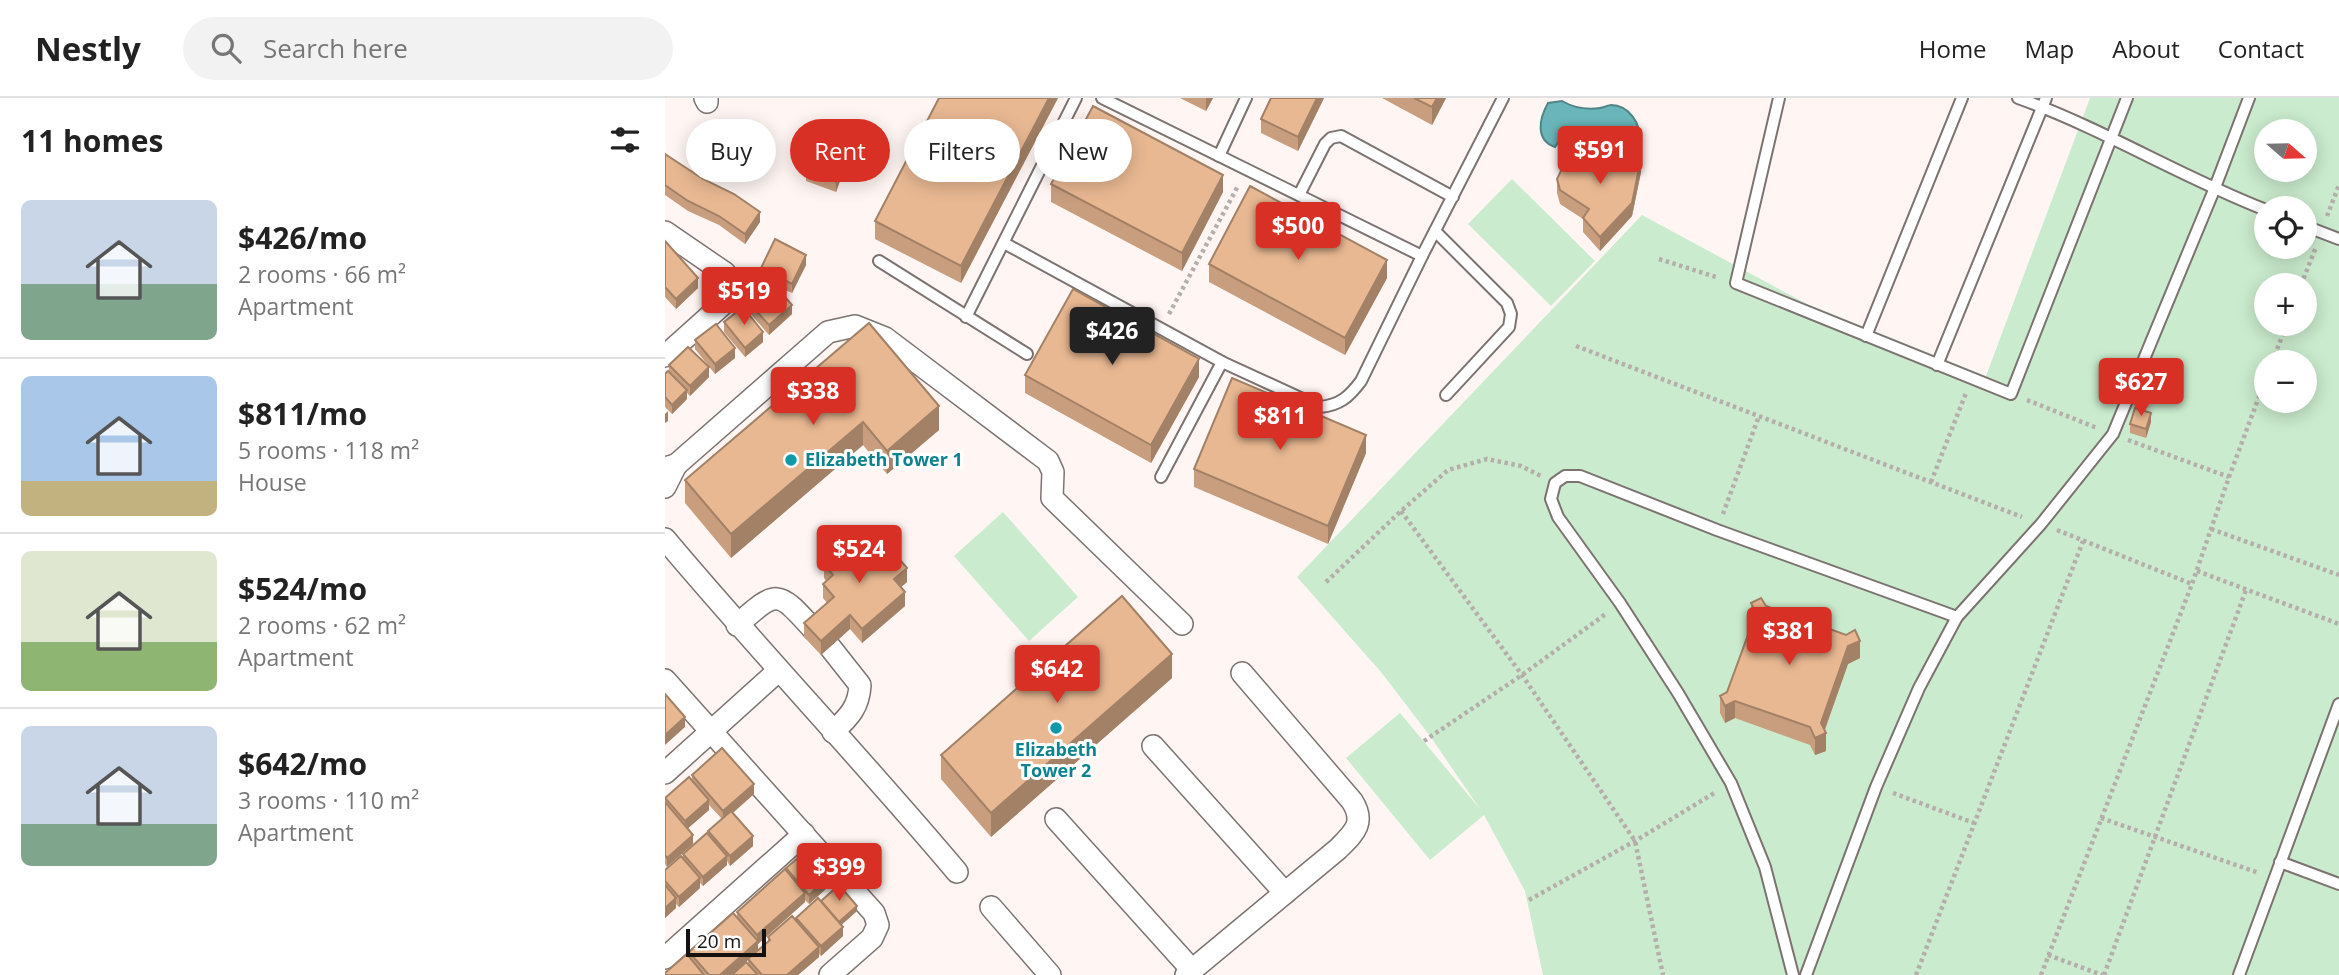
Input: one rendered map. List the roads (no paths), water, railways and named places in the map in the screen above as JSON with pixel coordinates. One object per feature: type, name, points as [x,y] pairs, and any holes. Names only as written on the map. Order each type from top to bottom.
[{"type":"street","points":[[665,232],[725,273],[729,289],[722,305],[665,356]]},
{"type":"street","points":[[665,487],[670,467],[828,332],[855,326],[885,338],[1048,461],[1053,472],[1052,498],[1182,624]]},
{"type":"street","points":[[665,539],[737,625],[911,817],[957,872]]},
{"type":"street","points":[[737,625],[766,599],[780,598],[792,605],[813,629]]},
{"type":"street","points":[[830,647],[860,685],[860,700],[852,714],[833,732]]},
{"type":"street","points":[[665,773],[778,671]]},
{"type":"street","points":[[1056,819],[1189,973],[1285,894],[1357,828],[1359,813],[1352,801],[1242,673]]},
{"type":"street","points":[[665,680],[874,913],[878,925],[872,938],[830,975]]},
{"type":"street","points":[[1153,746],[1285,894]]},
{"type":"street","points":[[665,958],[804,834]]},
{"type":"street","points":[[991,907],[1050,975]]},
{"type":"lane","points":[[966,317],[1076,98]]},
{"type":"lane","points":[[1102,98],[1422,256]]},
{"type":"lane","points":[[1219,156],[1246,98]]},
{"type":"lane","points":[[1004,243],[1222,362],[1320,407],[1336,405],[1349,397],[1361,381],[1503,98]]},
{"type":"lane","points":[[1779,98],[1736,283],[2011,394],[2127,98]]},
{"type":"lane","points":[[1866,336],[1962,98]]},
{"type":"lane","points":[[2018,98],[2044,103],[2214,190],[2254,206]]},
{"type":"lane","points":[[1806,975],[1876,787],[1919,688],[1957,617],[2041,524],[2113,434],[2249,98]]},
{"type":"lane","points":[[1937,365],[2044,103]]},
{"type":"lane","points":[[1299,195],[1325,144],[1331,138],[1341,136],[1453,197]]},
{"type":"lane","points":[[2317,230],[2339,239]]},
{"type":"lane","points":[[1435,231],[1507,303],[1511,314],[1509,327],[1446,396]]},
{"type":"lane","points":[[879,261],[1027,354]]},
{"type":"lane","points":[[1161,477],[1222,362]]},
{"type":"lane","points":[[1793,975],[1765,866],[1731,783],[1678,693],[1620,603],[1558,517],[1551,499],[1555,483],[1565,476],[1580,476],[1717,530],[1957,617]]},
{"type":"lane","points":[[2239,975],[2339,704]]},
{"type":"lane","points":[[2280,862],[2339,884]]},
{"type":"water","points":[[1562,101],[1585,109],[1611,105],[1623,108],[1636,122],[1638,141],[1628,154],[1616,156],[1565,132],[1555,147],[1549,144],[1542,134],[1542,116],[1548,103]]},
{"type":"place","name":"Elizabeth Tower 1","points":[[791,460]]},
{"type":"place","name":"Elizabeth Tower 2","points":[[1056,728]]}]
